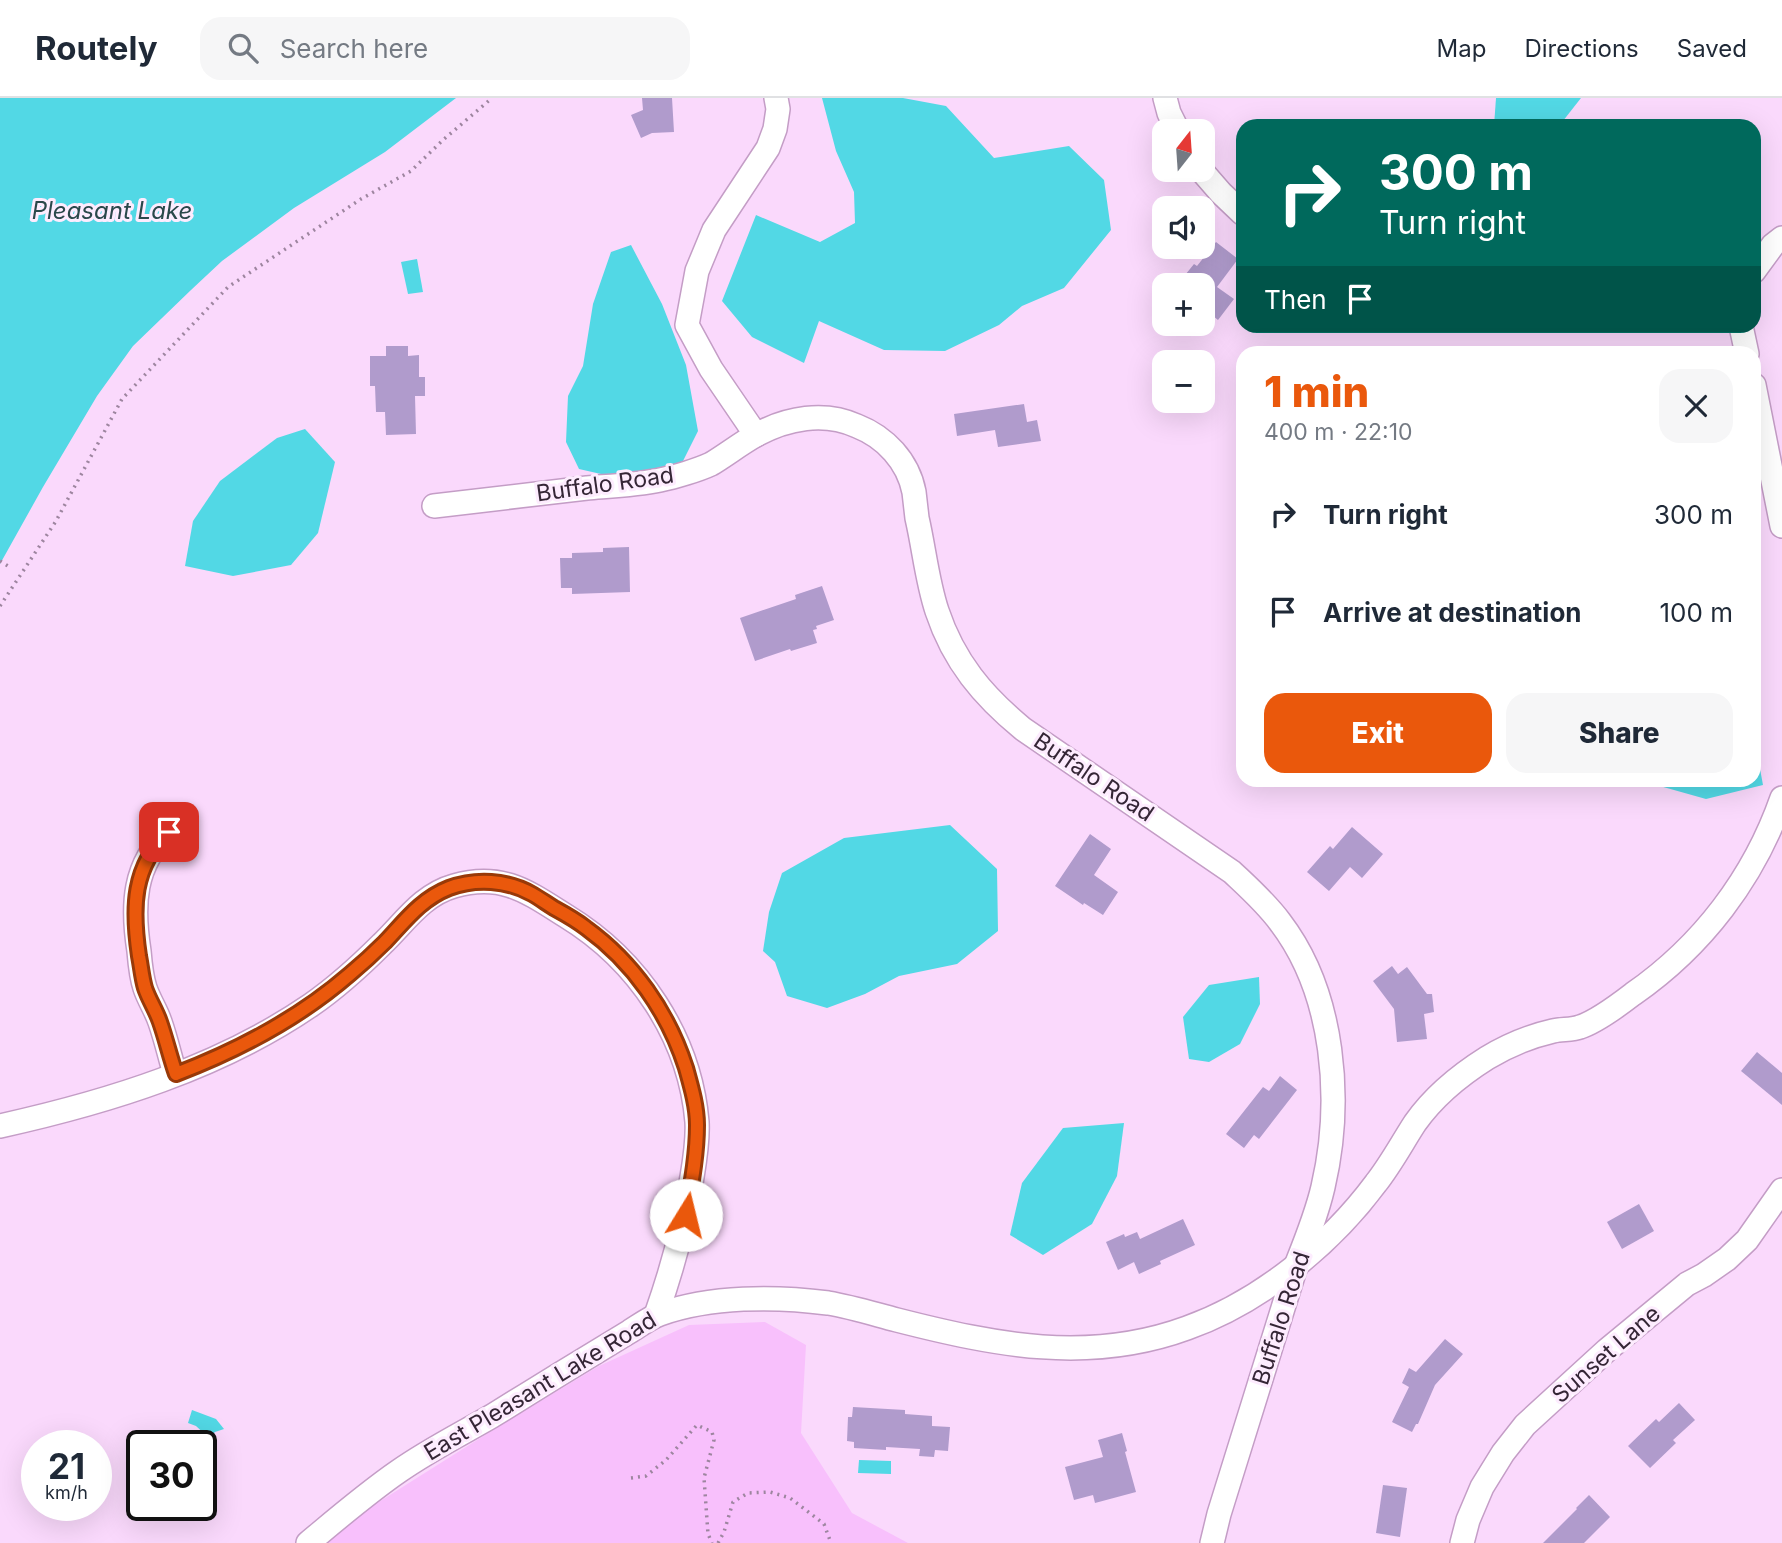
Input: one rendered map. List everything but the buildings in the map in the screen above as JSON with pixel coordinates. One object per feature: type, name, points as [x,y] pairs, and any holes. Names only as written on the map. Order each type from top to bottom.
[{"type":"street","points":[[756,435],[711,369],[687,325],[697,271],[714,230],[768,148],[775,129],[778,109],[776,98]]},
{"type":"street","points":[[1165,98],[1172,119]]},
{"type":"street","points":[[1211,182],[1236,208]]},
{"type":"street","points":[[1761,261],[1782,238]]},
{"type":"street","name":"Buffalo Road","points":[[434,506],[662,480],[709,464],[756,435],[785,423],[807,418],[829,418],[868,430],[896,453],[906,470],[913,490],[936,609],[952,647],[978,688],[1023,729],[1232,872],[1259,897],[1281,923],[1314,984],[1322,1013],[1331,1071],[1330,1146],[1312,1225],[1297,1263],[1212,1543]]},
{"type":"street","points":[[1761,420],[1782,526]]},
{"type":"street","name":"East Pleasant Lake Road","points":[[309,1543],[398,1471],[656,1315],[724,1301],[799,1300],[856,1308],[921,1325],[1031,1347],[1068,1349],[1146,1340],[1187,1328],[1226,1311],[1262,1290],[1326,1240],[1378,1181],[1418,1119],[1440,1094],[1465,1073],[1492,1055],[1526,1039],[1580,1027],[1651,982],[1683,954],[1712,923],[1737,889],[1759,852],[1782,798]]},
{"type":"street","points":[[169,832],[161,839],[139,879],[135,930],[145,987],[160,1020],[176,1074]]},
{"type":"street","points":[[0,1126],[79,1106],[176,1074],[233,1051],[274,1029],[350,975],[384,943],[415,908],[433,895],[471,882],[494,882],[514,886],[585,927],[611,948],[634,972],[654,999],[681,1054],[691,1086],[697,1124],[694,1165],[674,1264],[656,1315]]},
{"type":"street","name":"Sunset Lane","points":[[1462,1543],[1482,1487],[1503,1453],[1525,1425],[1607,1350],[1674,1294],[1727,1259],[1746,1240],[1782,1190]]},
{"type":"path","points":[[0,606],[56,521],[122,399],[228,287],[361,199],[411,171],[492,98]]},
{"type":"path","points":[[0,561],[11,568]]},
{"type":"path","points":[[631,1478],[646,1476],[666,1460],[697,1425],[712,1432],[714,1440],[704,1478],[708,1534],[712,1543]]},
{"type":"path","points":[[718,1543],[733,1502],[748,1493],[759,1492],[770,1492],[790,1499],[824,1524],[831,1543]]},
{"type":"shaded area","points":[[765,1322],[806,1345],[801,1433],[852,1513],[908,1543],[325,1543],[355,1517],[599,1366],[689,1325]]},
{"type":"water","name":"Pleasant Lake","points":[[0,98],[456,98],[385,152],[294,208],[222,261],[133,346],[97,396],[0,564]]},
{"type":"water","points":[[822,98],[903,98],[946,106],[994,158],[1069,146],[1104,180],[1111,230],[1064,288],[1022,306],[999,325],[945,351],[884,350],[819,321],[804,363],[752,337],[722,301],[756,215],[820,242],[855,223],[854,192],[836,151]]},
{"type":"water","points":[[1496,98],[1581,98],[1564,119],[1494,119]]},
{"type":"water","points":[[631,245],[662,304],[686,365],[698,431],[680,467],[651,477],[601,474],[579,469],[566,442],[568,396],[583,366],[593,304],[611,252]]},
{"type":"water","points":[[417,259],[423,292],[408,294],[401,262]]},
{"type":"water","points":[[305,429],[335,462],[318,533],[291,565],[233,576],[185,566],[193,521],[220,481],[277,438]]},
{"type":"water","points":[[1663,787],[1755,787],[1706,799]]},
{"type":"water","points":[[950,825],[997,869],[998,931],[957,964],[899,976],[865,994],[827,1008],[787,996],[775,962],[763,951],[769,912],[782,873],[844,838]]},
{"type":"water","points":[[1259,977],[1260,1004],[1240,1044],[1209,1062],[1189,1059],[1183,1017],[1209,985]]},
{"type":"water","points":[[1124,1123],[1117,1176],[1092,1224],[1043,1255],[1010,1235],[1022,1183],[1063,1128]]},
{"type":"water","points":[[192,1410],[216,1419],[224,1429],[200,1430],[188,1423]]},
{"type":"water","points":[[859,1460],[891,1461],[891,1474],[858,1473]]},
{"type":"route","points":[[169,832],[161,839],[139,879],[135,930],[145,987],[160,1020],[176,1074],[233,1051],[274,1029],[313,1003],[350,975],[384,943],[415,908],[433,895],[471,882],[494,882],[514,886],[585,927],[611,948],[634,972],[654,999],[670,1028],[691,1086],[697,1124],[686,1215]]}]
